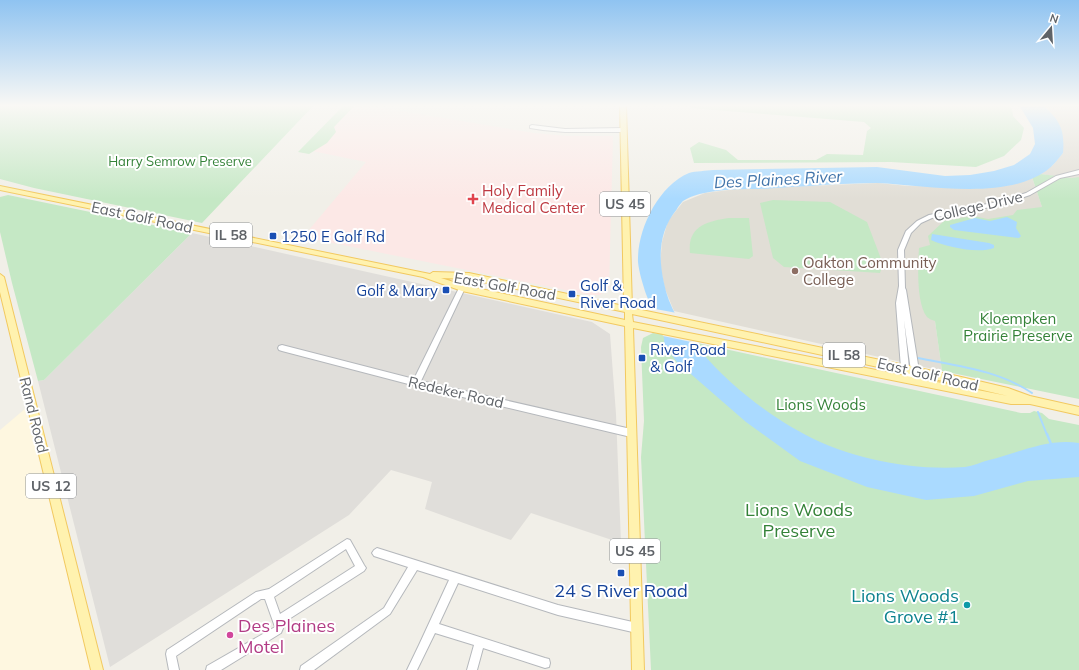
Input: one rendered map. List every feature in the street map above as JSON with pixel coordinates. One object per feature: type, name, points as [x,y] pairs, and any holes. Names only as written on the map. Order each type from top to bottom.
[{"type":"main road","name":"US 45","points":[[623,136],[638,670]]},
{"type":"main road","name":"East Golf Road","points":[[0,188],[424,275],[462,288],[628,324],[1011,400],[1030,400]]},
{"type":"main road","points":[[0,195],[16,191]]},
{"type":"main road","name":"East Golf Road","points":[[424,275],[469,276],[654,317],[904,368],[1008,392],[1030,400],[1079,411]]},
{"type":"main road","name":"Rand Road","points":[[0,277],[97,670]]},
{"type":"street","name":"College Drive","points":[[915,371],[902,286],[901,250],[908,232],[919,222],[940,214],[999,204],[1028,194],[1058,177],[1079,172]]},
{"type":"street","name":"College Drive","points":[[902,286],[900,303],[904,368],[911,380]]},
{"type":"street","points":[[416,383],[462,288]]},
{"type":"street","name":"Redeker Road","points":[[282,348],[416,383],[631,433]]},
{"type":"street","points":[[911,380],[915,371]]},
{"type":"street","points":[[174,670],[170,654],[259,595],[268,594],[347,543],[361,568],[283,618],[278,630],[211,670]]},
{"type":"street","points":[[377,553],[558,610],[637,628]]},
{"type":"street","points":[[305,670],[387,611],[415,565]]},
{"type":"street","points":[[412,670],[455,578]]},
{"type":"street","points":[[268,594],[280,626]]},
{"type":"street","points":[[433,627],[545,663]]},
{"type":"street","points":[[472,670],[480,642]]},
{"type":"shaded area","name":"Holy Family Medical Center","points":[[320,136],[613,136],[609,288],[600,295],[590,295],[303,237],[366,162],[307,150]]},
{"type":"shaded area","points":[[1058,136],[1079,136],[1079,180],[1041,174],[1053,165],[1063,153]]},
{"type":"shaded area","name":"Oakton Community College","points":[[1032,177],[1065,275],[925,249],[942,371],[674,311],[665,289],[660,266],[662,242],[668,221],[683,202],[705,193],[737,189],[878,183],[908,186],[990,187],[1011,185]]},
{"type":"shaded area","points":[[192,233],[592,322],[610,334],[616,414],[621,543],[531,513],[511,540],[425,509],[432,482],[391,470],[349,515],[110,667],[38,381],[44,380]]},
{"type":"shaded area","points":[[26,408],[92,670],[0,670],[0,430]]},
{"type":"green space","name":"Harry Semrow Preserve","points":[[0,136],[284,136],[202,223],[34,188],[0,179]]},
{"type":"green space","points":[[313,136],[333,136],[327,143],[309,154],[298,152]]},
{"type":"green space","points":[[866,136],[1022,136],[1021,140],[1004,156],[976,167],[891,162],[694,163],[690,148],[699,142],[726,150],[738,160],[816,160],[827,154],[863,155]]},
{"type":"green space","name":"Kloempken Prairie Preserve","points":[[1041,174],[1072,178],[1079,177],[1079,399],[942,371],[935,321],[927,317],[923,311],[919,293],[919,248],[930,245],[928,236],[944,221],[973,216],[988,219],[1013,215],[1017,210],[1042,207],[1032,177]]},
{"type":"green space","points":[[8,195],[192,233],[44,380],[38,381],[0,232],[0,197]]},
{"type":"green space","points":[[773,200],[830,202],[867,222],[883,264],[880,273],[784,267],[773,258],[760,203]]},
{"type":"green space","points":[[729,218],[749,218],[753,256],[749,259],[690,253],[692,237],[700,226]]},
{"type":"green space","name":"Lions Woods Preserve","points":[[653,333],[1021,413],[1030,413],[1034,411],[1042,413],[1049,419],[1079,425],[1079,670],[651,670],[641,457],[644,421],[641,347],[643,338]]},
{"type":"water","name":"Des Plaines River","points":[[1034,136],[1063,136],[1063,153],[1046,171],[1028,180],[1008,186],[987,189],[964,189],[877,183],[834,184],[709,192],[691,197],[683,201],[679,206],[671,217],[663,235],[661,254],[662,273],[671,305],[683,328],[699,350],[740,390],[762,407],[804,434],[822,443],[861,456],[882,461],[903,465],[945,468],[965,467],[1045,444],[1067,442],[1079,443],[1079,477],[1028,481],[974,496],[926,500],[867,487],[800,461],[746,422],[677,362],[664,345],[661,325],[646,294],[639,270],[638,262],[641,236],[659,198],[678,179],[689,173],[713,170],[877,167],[945,176],[970,175],[994,171],[1014,165],[1030,154],[1035,144]]},
{"type":"water","points":[[1007,217],[1017,222],[1016,228],[1021,236],[1019,238],[954,230],[950,227],[950,225],[975,218],[990,221]]},
{"type":"water","points":[[932,234],[989,243],[994,245],[994,248],[987,250],[971,250],[953,247],[931,240]]},
{"type":"pier","points":[[650,308],[677,313],[696,343],[663,336]]},
{"type":"waterway","points":[[918,358],[991,374],[1019,385],[1032,393]]},
{"type":"waterway","points":[[1038,412],[1047,435]]},
{"type":"waterway","points":[[1047,434],[1051,444]]},
{"type":"place","name":"Holy Family Medical Center","points":[[473,199]]},
{"type":"place","name":"1250 E Golf Rd","points":[[273,236]]},
{"type":"place","name":"Oakton Community College","points":[[795,271]]},
{"type":"place","name":"Golf & Mary","points":[[446,290]]},
{"type":"place","name":"Golf & River Road","points":[[572,294]]},
{"type":"place","name":"River Road & Golf","points":[[642,358]]},
{"type":"place","name":"24 S River Road","points":[[621,573]]},
{"type":"place","name":"Lions Woods Grove #1","points":[[967,605]]},
{"type":"place","name":"Des Plaines Motel","points":[[230,635]]},
{"type":"park label","name":"Lions Woods","points":[[821,404]]}]
